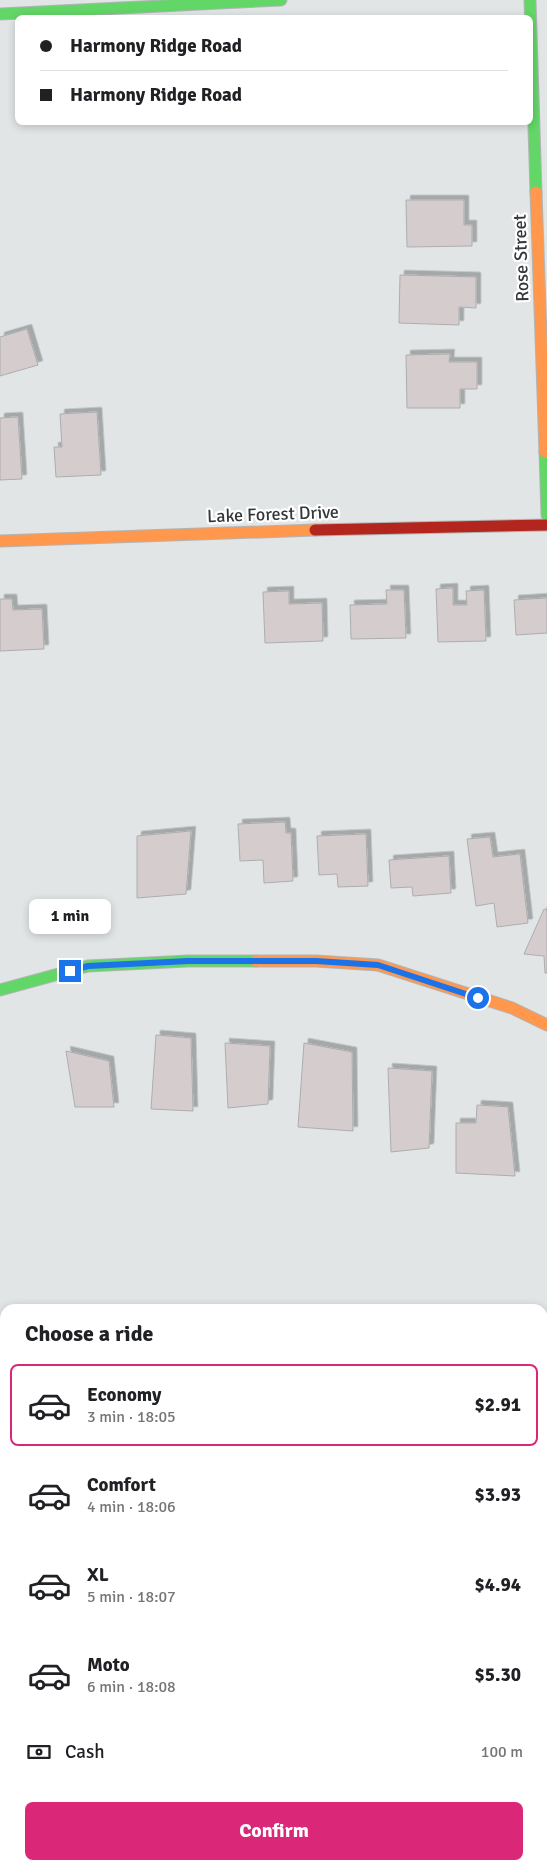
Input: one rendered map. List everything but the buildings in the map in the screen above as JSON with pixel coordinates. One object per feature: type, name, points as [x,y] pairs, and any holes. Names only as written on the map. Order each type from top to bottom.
[{"type":"street","points":[[0,14],[281,0]]},
{"type":"street","name":"Rose Street","points":[[530,0],[530,15]]},
{"type":"street","name":"Rose Street","points":[[533,91],[547,515]]},
{"type":"street","name":"Lake Forest Drive","points":[[0,541],[278,531],[547,525]]},
{"type":"street","points":[[0,990],[88,966],[188,961],[316,961],[378,965],[512,1008],[547,1025]]},
{"type":"traffic: fast","points":[[0,14],[281,0]]},
{"type":"traffic: fast","points":[[530,0],[530,15]]},
{"type":"traffic: fast","points":[[533,96],[536,192]]},
{"type":"traffic: fast","points":[[545,452],[547,515]]},
{"type":"traffic: fast","points":[[0,990],[88,966],[188,961],[256,961]]},
{"type":"traffic: slow","points":[[536,192],[545,452]]},
{"type":"traffic: slow","points":[[0,541],[315,530]]},
{"type":"traffic: slow","points":[[256,961],[316,961],[378,965],[512,1008],[547,1025]]},
{"type":"traffic: jam","points":[[315,530],[547,525]]},
{"type":"route","points":[[70,971],[88,966],[188,961],[316,961],[378,965],[478,998]]}]
